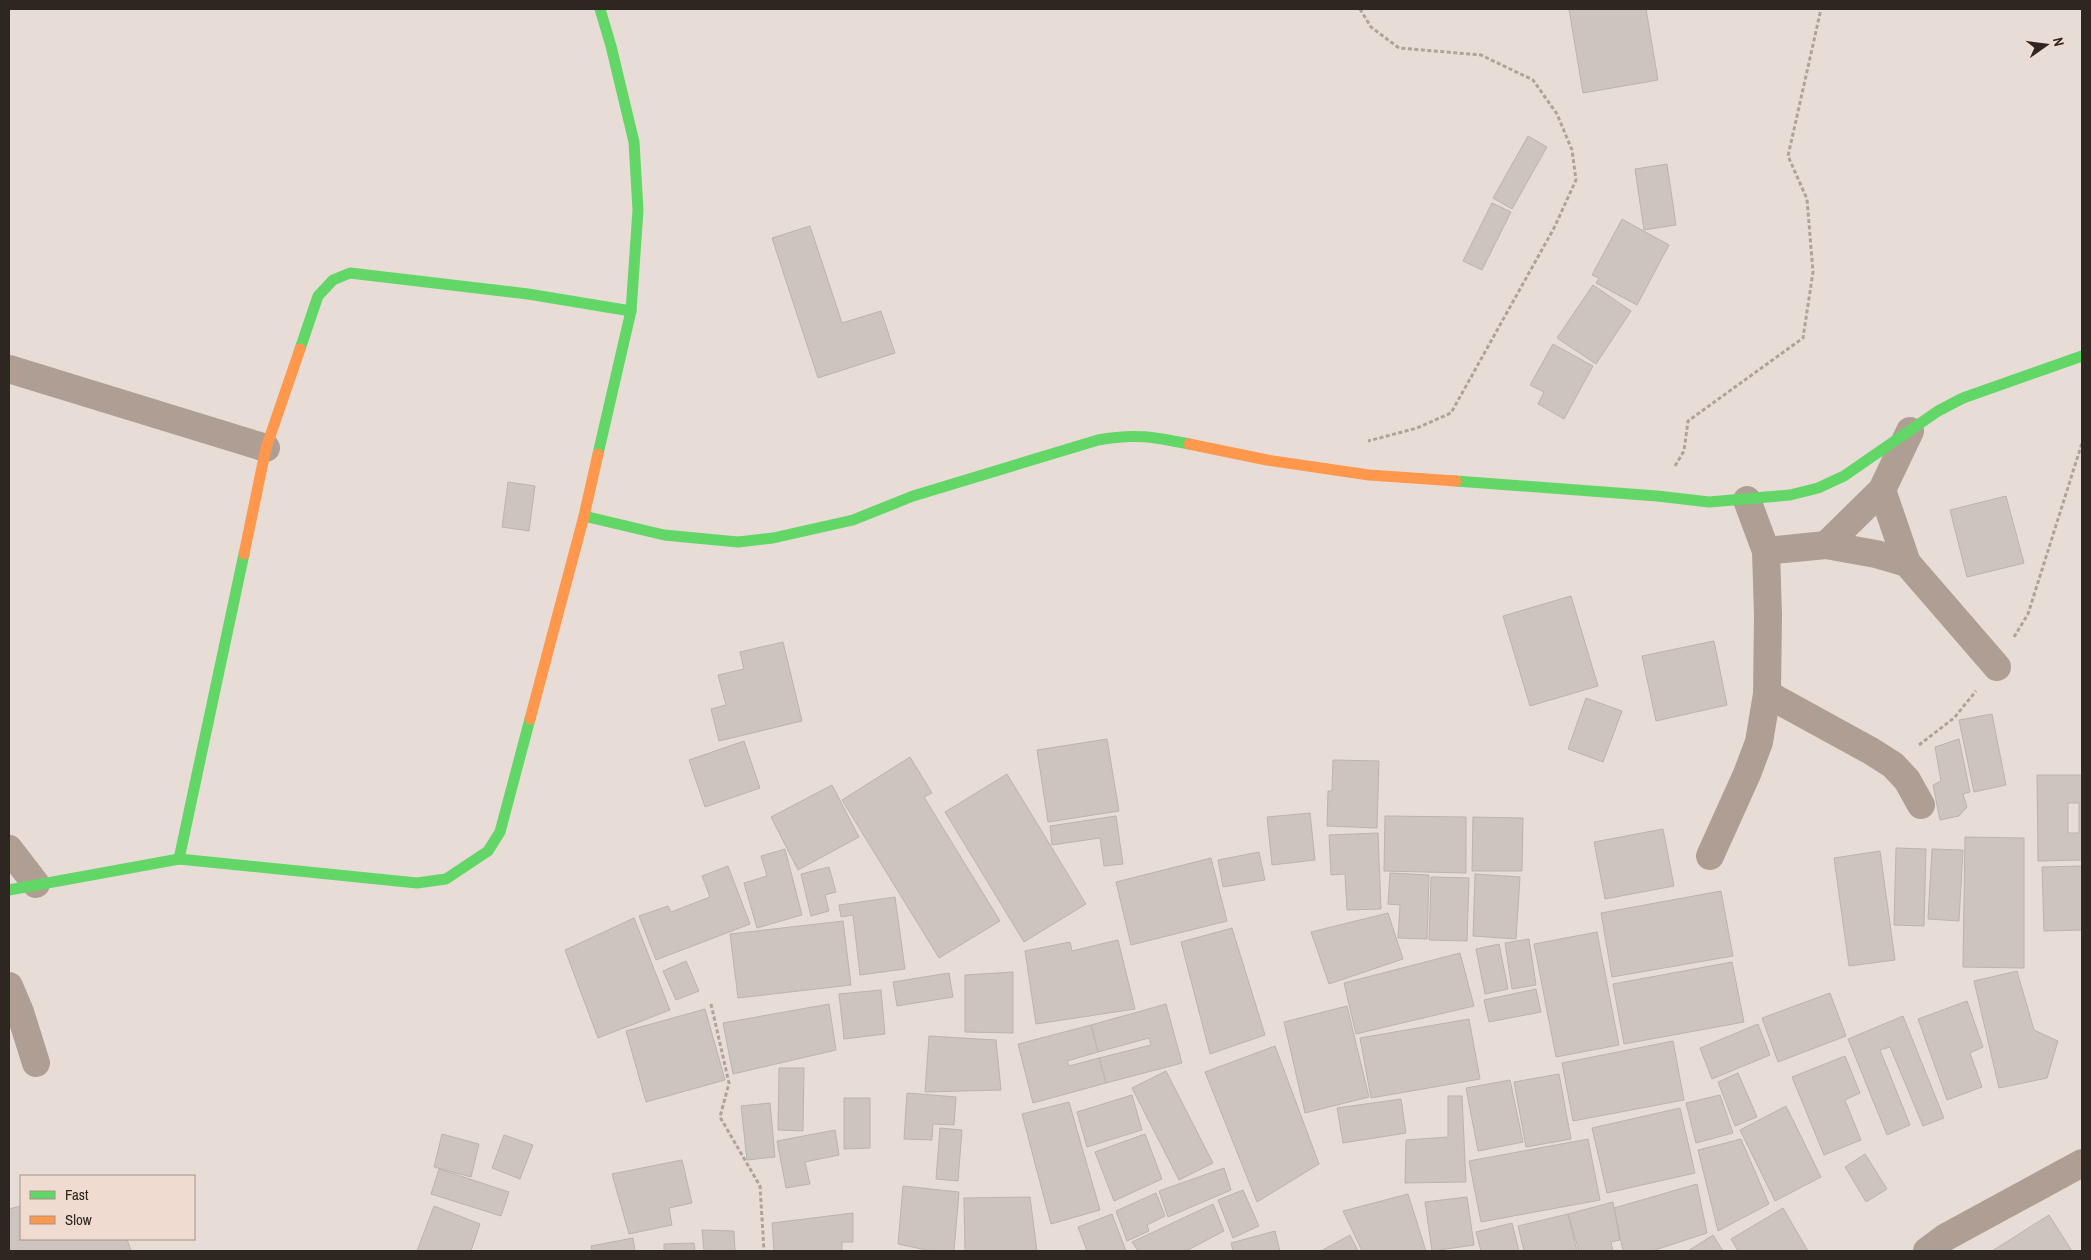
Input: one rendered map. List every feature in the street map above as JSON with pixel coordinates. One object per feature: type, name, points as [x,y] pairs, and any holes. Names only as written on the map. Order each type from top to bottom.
[{"type":"street","points":[[9,890],[180,859],[418,883],[446,879],[488,851],[500,832],[584,516],[631,312],[638,210],[634,142],[600,9]]},
{"type":"street","points":[[180,859],[266,448],[318,296],[333,280],[350,274],[528,294],[631,312]]},
{"type":"street","points":[[584,516],[664,535],[738,542],[781,537],[853,520],[912,496],[1070,450],[1098,440],[1124,435],[1155,437],[1267,460],[1370,475],[1657,496],[1709,502],[1747,500],[1818,488],[1844,476],[1938,411],[1962,398],[2033,375],[2082,356]]},
{"type":"street","points":[[9,369],[266,448]]},
{"type":"street","points":[[1826,545],[1882,490],[1910,430]]},
{"type":"street","points":[[1882,490],[1907,564],[1997,666]]},
{"type":"street","points":[[1710,856],[1747,774],[1759,742],[1767,694],[1768,615],[1766,551],[1747,500]]},
{"type":"street","points":[[1766,551],[1826,545],[1876,554],[1907,564]]},
{"type":"street","points":[[1767,694],[1893,765],[1907,780],[1920,805]]},
{"type":"street","points":[[9,849],[36,884]]},
{"type":"street","points":[[9,986],[20,1012],[36,1063]]},
{"type":"street","points":[[1927,1251],[1946,1237],[2082,1163]]},
{"type":"path","points":[[1360,9],[1371,27],[1399,48],[1481,56],[1533,80],[1557,114],[1572,150],[1576,180],[1554,228],[1451,413],[1417,428],[1362,443]]},
{"type":"path","points":[[1657,496],[1684,450],[1688,421],[1803,338],[1813,272],[1807,199],[1788,156],[1820,9]]},
{"type":"path","points":[[1893,765],[1954,718],[1997,666],[2028,614],[2082,443]]},
{"type":"path","points":[[711,1004],[729,1084],[720,1118],[760,1186],[764,1251]]},
{"type":"building","points":[[1569,9],[1646,9],[1658,80],[1583,93]]},
{"type":"building","points":[[1528,136],[1547,147],[1512,209],[1493,198]]},
{"type":"building","points":[[1667,164],[1676,225],[1644,230],[1635,169]]},
{"type":"building","points":[[1492,203],[1511,212],[1482,270],[1463,261]]},
{"type":"building","points":[[1622,219],[1669,245],[1637,305],[1596,283],[1599,278],[1592,275]]},
{"type":"building","points":[[810,226],[842,323],[881,311],[895,353],[818,378],[772,238]]},
{"type":"building","points":[[1593,285],[1631,311],[1596,364],[1557,338]]},
{"type":"building","points":[[1553,344],[1593,366],[1564,419],[1538,404],[1544,392],[1530,385]]},
{"type":"building","points":[[508,482],[535,486],[529,531],[502,527]]},
{"type":"building","points":[[2006,496],[2024,563],[1967,577],[1950,510]]},
{"type":"building","points":[[1571,596],[1598,686],[1530,706],[1503,616]]},
{"type":"building","points":[[1714,641],[1727,705],[1656,721],[1642,656]]},
{"type":"building","points":[[783,642],[802,721],[719,741],[711,709],[726,705],[718,675],[744,669],[740,652]]},
{"type":"building","points":[[1586,698],[1622,711],[1603,762],[1568,749]]},
{"type":"building","points":[[1992,714],[2006,785],[1974,792],[1959,720]]},
{"type":"building","points":[[1107,739],[1119,811],[1048,822],[1037,750]]},
{"type":"building","points":[[1959,739],[1970,792],[1963,794],[1967,807],[1959,816],[1940,820],[1933,785],[1941,781],[1935,747]]},
{"type":"building","points":[[744,741],[760,788],[705,807],[689,760]]},
{"type":"building","points":[[910,757],[932,793],[924,797],[1000,921],[939,958],[842,800]]},
{"type":"building","points":[[1333,760],[1379,761],[1377,828],[1327,826],[1328,791],[1332,791]]},
{"type":"building","points":[[1007,774],[1086,904],[1024,942],[945,812]]},
{"type":"building","points":[[2037,775],[2082,775],[2082,860],[2038,861]],"holes":[[[2068,803],[2079,803],[2079,833],[2068,833]]]},
{"type":"building","points":[[832,785],[859,837],[798,870],[771,817]]},
{"type":"building","points":[[1310,813],[1315,860],[1272,865],[1267,817]]},
{"type":"building","points":[[1116,816],[1123,864],[1104,866],[1100,838],[1052,845],[1050,826]]},
{"type":"building","points":[[1385,816],[1466,817],[1466,873],[1384,871]]},
{"type":"building","points":[[1473,817],[1523,818],[1522,871],[1472,871]]},
{"type":"building","points":[[1663,829],[1674,886],[1605,899],[1594,842]]},
{"type":"building","points":[[1378,833],[1381,909],[1347,910],[1345,874],[1331,875],[1329,835]]},
{"type":"building","points":[[1965,837],[2024,838],[2024,968],[1963,967]]},
{"type":"building","points":[[1896,848],[1926,849],[1924,926],[1894,925]]},
{"type":"building","points":[[785,849],[802,915],[757,928],[744,883],[767,876],[761,856]]},
{"type":"building","points":[[1932,849],[1963,850],[1959,921],[1928,919]]},
{"type":"building","points":[[1880,851],[1895,960],[1849,966],[1834,858]]},
{"type":"building","points":[[1259,852],[1265,880],[1223,887],[1218,860]]},
{"type":"building","points":[[1211,858],[1227,921],[1131,945],[1116,882]]},
{"type":"building","points":[[728,866],[750,924],[656,960],[639,916],[668,906],[671,912],[710,897],[702,876]]},
{"type":"building","points":[[2082,866],[2082,930],[2044,931],[2042,867]]},
{"type":"building","points":[[829,867],[836,892],[825,895],[829,911],[811,916],[801,874]]},
{"type":"building","points":[[1390,873],[1429,875],[1427,939],[1398,938],[1400,905],[1388,904]]},
{"type":"building","points":[[1475,874],[1520,877],[1516,939],[1473,936]]},
{"type":"building","points":[[1431,877],[1469,878],[1467,941],[1429,940]]},
{"type":"building","points":[[1721,891],[1733,956],[1612,977],[1601,913]]},
{"type":"building","points":[[895,897],[905,969],[860,975],[853,915],[841,917],[839,905]]},
{"type":"building","points":[[1388,913],[1403,959],[1329,984],[1311,932]]},
{"type":"building","points":[[634,918],[670,1010],[598,1038],[565,950]]},
{"type":"building","points":[[843,921],[851,985],[738,998],[730,934]]},
{"type":"building","points":[[1232,928],[1265,1035],[1210,1054],[1181,942]]},
{"type":"building","points":[[1597,932],[1619,1045],[1556,1057],[1534,944]]},
{"type":"building","points":[[1529,939],[1536,985],[1512,989],[1505,943]]},
{"type":"building","points":[[1118,940],[1135,1009],[1036,1024],[1025,951],[1070,942],[1072,951]]},
{"type":"building","points":[[1499,944],[1508,989],[1485,994],[1476,949]]},
{"type":"building","points":[[1460,953],[1474,1006],[1356,1034],[1344,983]]},
{"type":"building","points":[[686,961],[699,991],[676,1000],[663,971]]},
{"type":"building","points":[[1732,962],[1744,1022],[1624,1044],[1613,984]]},
{"type":"building","points":[[2017,971],[2034,1030],[2058,1041],[2047,1078],[1999,1088],[1974,981]]},
{"type":"building","points":[[1013,972],[1013,1033],[965,1032],[965,975]]},
{"type":"building","points":[[949,973],[953,997],[897,1006],[893,982]]},
{"type":"building","points":[[1536,989],[1541,1012],[1489,1022],[1484,1000]]},
{"type":"building","points":[[881,990],[885,1034],[844,1039],[839,994]]},
{"type":"building","points":[[1830,993],[1846,1036],[1778,1062],[1762,1018]]},
{"type":"building","points":[[1967,1001],[1983,1047],[1970,1053],[1982,1087],[1947,1100],[1918,1019]]},
{"type":"building","points":[[829,1004],[836,1050],[733,1074],[723,1023]]},
{"type":"building","points":[[1166,1004],[1182,1063],[1106,1083],[1099,1058],[1151,1045],[1149,1038],[1098,1052],[1091,1025]]},
{"type":"building","points":[[1347,1006],[1369,1097],[1305,1113],[1284,1022]]},
{"type":"building","points":[[705,1009],[725,1080],[646,1102],[626,1031]]},
{"type":"building","points":[[1903,1016],[1944,1118],[1923,1126],[1890,1047],[1880,1050],[1910,1125],[1887,1135],[1848,1039]]},
{"type":"building","points":[[1469,1019],[1480,1079],[1371,1098],[1360,1038]]},
{"type":"building","points":[[1758,1024],[1770,1055],[1712,1079],[1700,1048]]},
{"type":"building","points":[[1091,1025],[1098,1052],[1067,1061],[1069,1066],[1099,1058],[1106,1083],[1033,1103],[1018,1044]]},
{"type":"building","points":[[929,1036],[996,1040],[1001,1090],[925,1092]]},
{"type":"building","points":[[1673,1041],[1684,1100],[1573,1121],[1562,1063]]},
{"type":"building","points":[[1275,1046],[1319,1164],[1257,1202],[1205,1072]]},
{"type":"building","points":[[1845,1056],[1860,1093],[1845,1100],[1861,1140],[1824,1155],[1792,1077]]},
{"type":"building","points":[[779,1068],[804,1068],[803,1131],[778,1130]]},
{"type":"building","points":[[1166,1071],[1213,1163],[1179,1180],[1132,1088]]},
{"type":"building","points":[[1738,1073],[1757,1117],[1735,1126],[1718,1082]]},
{"type":"building","points":[[1559,1074],[1571,1139],[1526,1147],[1514,1082]]},
{"type":"building","points":[[1510,1080],[1523,1142],[1478,1151],[1466,1088]]},
{"type":"building","points":[[907,1093],[956,1097],[954,1125],[933,1124],[932,1140],[904,1139]]},
{"type":"building","points":[[1132,1095],[1142,1130],[1087,1147],[1077,1112]]},
{"type":"building","points":[[1720,1095],[1733,1133],[1696,1143],[1686,1103]]},
{"type":"building","points":[[1448,1096],[1462,1096],[1466,1182],[1405,1183],[1406,1140],[1448,1137]]},
{"type":"building","points":[[844,1098],[870,1098],[870,1148],[844,1149]]},
{"type":"building","points":[[1401,1099],[1406,1133],[1343,1143],[1337,1108]]},
{"type":"building","points":[[1069,1102],[1100,1210],[1051,1224],[1022,1114]]},
{"type":"building","points":[[770,1103],[775,1157],[747,1160],[741,1106]]},
{"type":"building","points":[[1786,1106],[1821,1177],[1775,1201],[1740,1130]]},
{"type":"building","points":[[1680,1108],[1695,1173],[1607,1193],[1592,1128]]},
{"type":"building","points":[[940,1128],[962,1130],[958,1181],[936,1179]]},
{"type":"building","points":[[835,1130],[839,1155],[805,1162],[810,1184],[786,1188],[777,1141]]},
{"type":"building","points":[[442,1134],[479,1144],[471,1177],[434,1167]]},
{"type":"building","points":[[1145,1134],[1162,1179],[1114,1201],[1095,1152]]},
{"type":"building","points":[[504,1135],[533,1145],[520,1179],[492,1168]]},
{"type":"building","points":[[1588,1139],[1600,1200],[1481,1222],[1469,1161]]},
{"type":"building","points":[[1741,1139],[1769,1204],[1718,1231],[1698,1150]]},
{"type":"building","points":[[1865,1154],[1887,1189],[1866,1202],[1845,1167]]},
{"type":"building","points":[[682,1160],[692,1203],[669,1208],[672,1225],[629,1234],[612,1174]]},
{"type":"building","points":[[1224,1168],[1231,1190],[1168,1217],[1159,1191]]},
{"type":"building","points":[[439,1169],[509,1192],[501,1216],[431,1194]]},
{"type":"building","points":[[1697,1184],[1707,1233],[1652,1251],[1623,1251],[1614,1208]]},
{"type":"building","points":[[903,1186],[959,1192],[954,1251],[931,1251],[898,1244]]},
{"type":"building","points":[[1243,1190],[1259,1226],[1233,1238],[1218,1200]]},
{"type":"building","points":[[1156,1193],[1165,1216],[1147,1225],[1149,1231],[1127,1241],[1116,1211]]},
{"type":"building","points":[[1408,1194],[1426,1251],[1362,1251],[1343,1211]]},
{"type":"building","points":[[1030,1197],[1037,1251],[965,1251],[964,1198]]},
{"type":"building","points":[[1467,1197],[1474,1245],[1432,1251],[1425,1202]]},
{"type":"building","points":[[1613,1202],[1620,1240],[1611,1242],[1613,1251],[1579,1251],[1568,1214]]},
{"type":"building","points":[[1213,1204],[1224,1231],[1186,1251],[1138,1251],[1132,1242]]},
{"type":"building","points":[[20,1206],[20,1240],[127,1240],[131,1251],[9,1251],[9,1209]]},
{"type":"building","points":[[434,1206],[480,1224],[471,1251],[417,1251]]},
{"type":"building","points":[[1783,1208],[1808,1251],[1738,1251],[1731,1239]]},
{"type":"building","points":[[853,1213],[853,1242],[842,1242],[842,1251],[774,1251],[772,1223]]},
{"type":"building","points":[[1112,1214],[1126,1251],[1087,1251],[1078,1227]]},
{"type":"building","points":[[1568,1214],[1577,1251],[1524,1251],[1518,1226]]},
{"type":"building","points":[[2049,1215],[2072,1251],[1992,1251]]},
{"type":"building","points":[[1512,1223],[1519,1251],[1481,1251],[1476,1232]]},
{"type":"building","points":[[702,1230],[734,1231],[735,1251],[704,1251]]},
{"type":"building","points":[[1275,1231],[1280,1251],[1233,1251],[1231,1243]]},
{"type":"building","points":[[1350,1235],[1358,1251],[1321,1251]]},
{"type":"building","points":[[1713,1235],[1723,1251],[1688,1251]]},
{"type":"building","points":[[633,1238],[635,1251],[592,1251],[591,1246]]},
{"type":"building","points":[[694,1243],[695,1251],[664,1251],[664,1244]]},
{"type":"traffic: fast","points":[[598,454],[631,311],[638,210],[634,142],[600,9]]},
{"type":"traffic: fast","points":[[300,349],[318,296],[333,280],[350,273],[528,294],[631,311]]},
{"type":"traffic: fast","points":[[1456,481],[1657,496],[1709,502],[1790,495],[1818,488],[1844,476],[1938,411],[1963,398],[2082,356]]},
{"type":"traffic: fast","points":[[584,516],[664,535],[738,542],[773,538],[853,520],[913,496],[1098,440],[1133,436],[1165,439],[1189,444]]},
{"type":"traffic: fast","points":[[179,859],[244,554]]},
{"type":"traffic: fast","points":[[9,890],[179,859],[417,883],[446,879],[488,851],[500,832],[530,719]]},
{"type":"traffic: slow","points":[[244,554],[266,448],[300,349]]},
{"type":"traffic: slow","points":[[1189,444],[1267,460],[1369,475],[1456,481]]},
{"type":"traffic: slow","points":[[530,719],[584,516],[598,454]]}]
